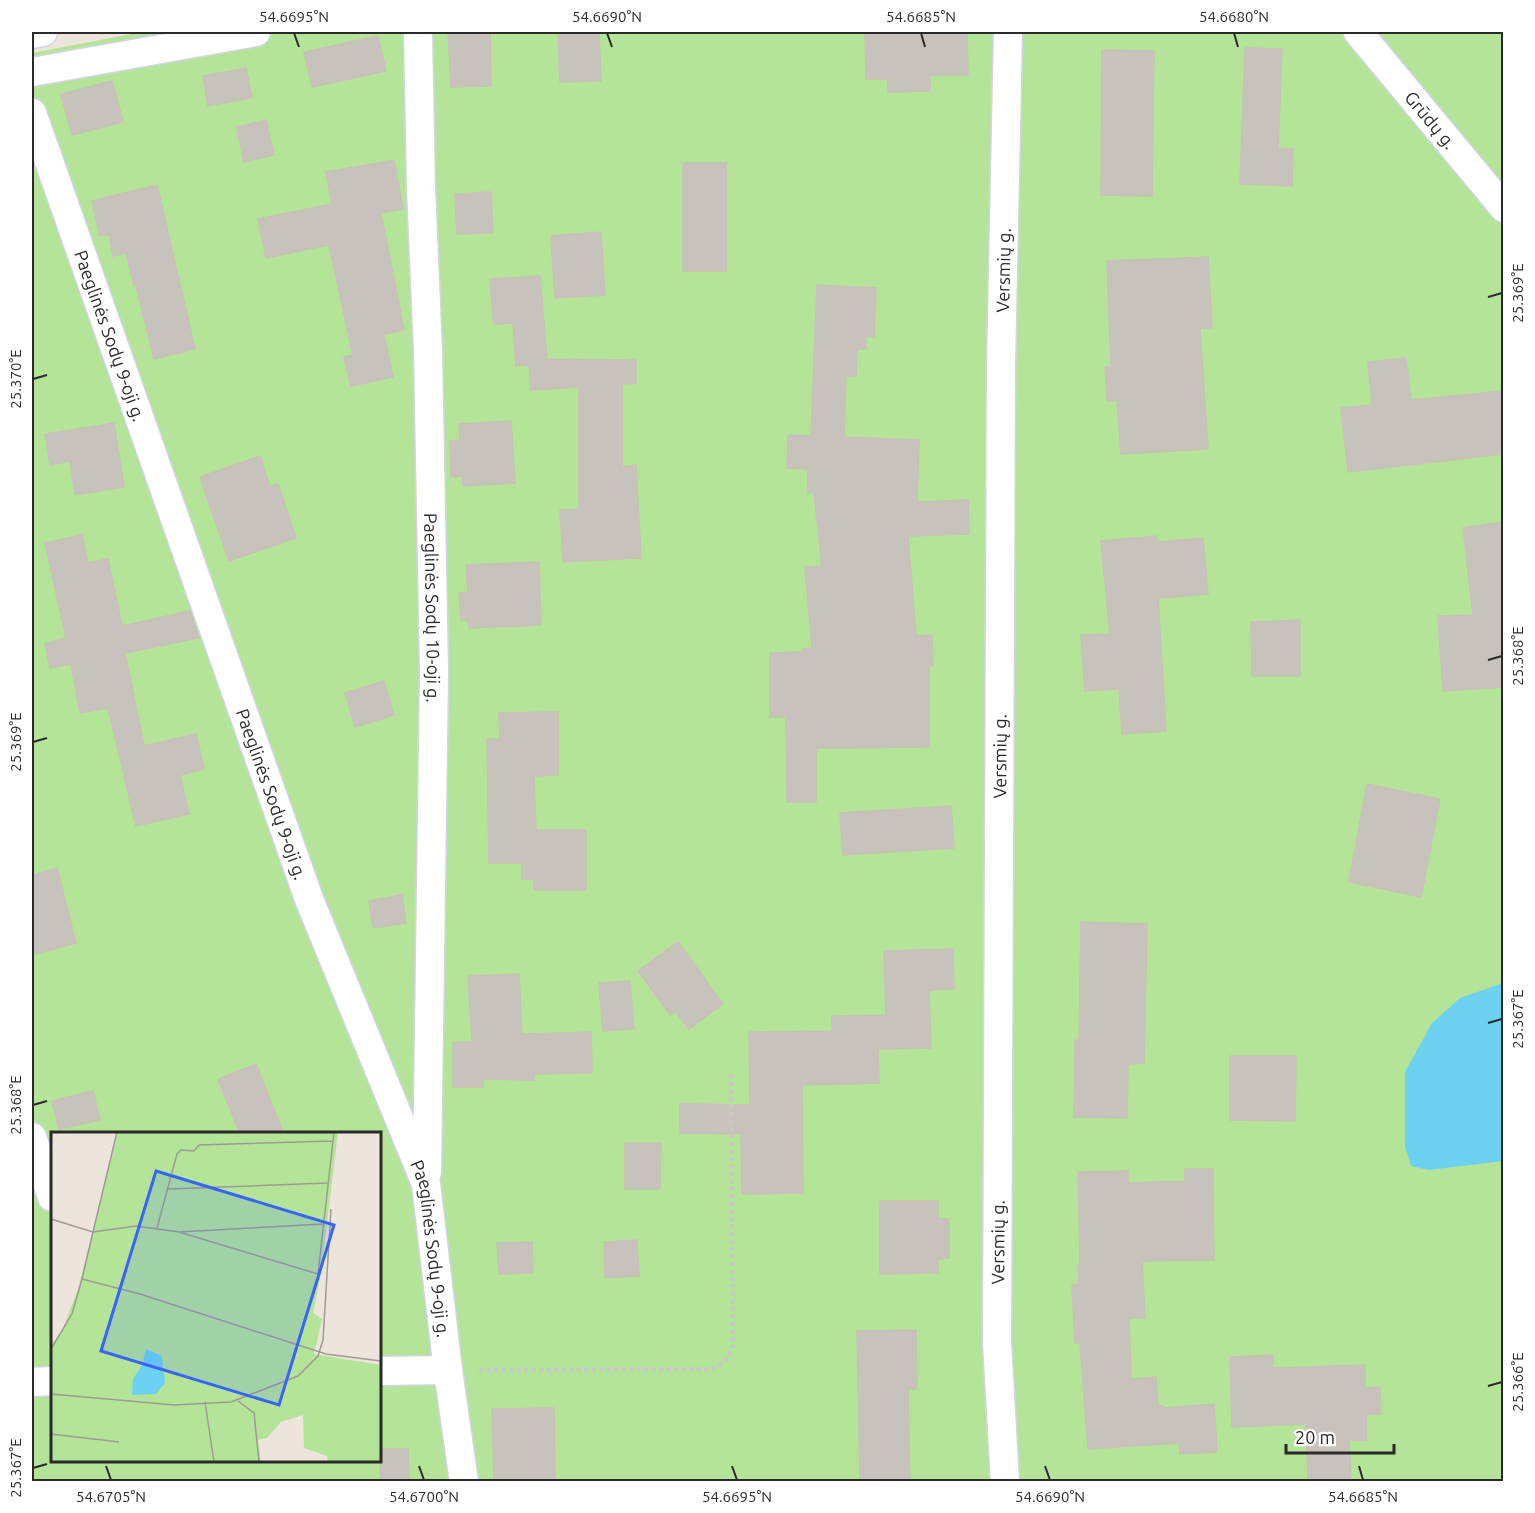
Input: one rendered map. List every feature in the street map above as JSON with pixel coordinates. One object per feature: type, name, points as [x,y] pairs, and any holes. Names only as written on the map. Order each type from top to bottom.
[{"type":"street","points":[[32,34],[43,32]]},
{"type":"street","points":[[32,72],[256,32]]},
{"type":"street","name":"Paeglinės Sodų 10-oji g.","points":[[418,32],[421,188],[428,351],[434,671],[426,1184]]},
{"type":"street","name":"Versmių g.","points":[[1005,1482],[997,1319],[1001,365],[1008,32]]},
{"type":"street","name":"Grūdų g.","points":[[1359,32],[1503,208]]},
{"type":"street","name":"Paeglinės Sodų 9-oji g.","points":[[32,113],[309,899],[426,1184],[448,1371],[464,1482]]},
{"type":"street","points":[[32,1137],[51,1194]]},
{"type":"street","points":[[381,1371],[448,1371]]},
{"type":"street","points":[[32,1382],[51,1381]]},
{"type":"path","points":[[448,1371],[711,1369],[722,1365],[728,1359],[733,1346],[731,1073]]},
{"type":"green space","points":[[142,32],[1503,32],[1503,1481],[32,1482],[32,53]]},
{"type":"water","points":[[1503,983],[1503,1161],[1429,1170],[1411,1166],[1405,1147],[1405,1072],[1432,1023],[1460,998]]},
{"type":"building","points":[[448,32],[490,32],[491,86],[451,87]]},
{"type":"building","points":[[558,32],[599,32],[601,81],[560,82]]},
{"type":"building","points":[[865,32],[967,32],[968,75],[930,75],[930,91],[888,92],[888,79],[866,79]]},
{"type":"building","points":[[378,36],[386,71],[312,87],[304,52]]},
{"type":"building","points":[[1245,48],[1282,49],[1278,149],[1293,149],[1292,186],[1240,184]]},
{"type":"building","points":[[1102,50],[1154,51],[1152,196],[1101,195]]},
{"type":"building","points":[[246,68],[252,98],[208,106],[203,76]]},
{"type":"building","points":[[112,81],[123,122],[72,135],[61,94]]},
{"type":"building","points":[[266,120],[274,155],[244,162],[237,127]]},
{"type":"building","points":[[394,160],[403,209],[381,213],[404,330],[384,334],[393,377],[351,386],[344,357],[353,355],[329,245],[266,258],[258,219],[332,204],[326,172]]},
{"type":"building","points":[[683,163],[726,163],[726,271],[683,271]]},
{"type":"building","points":[[157,185],[195,349],[154,359],[126,253],[113,256],[109,234],[100,236],[92,201]]},
{"type":"building","points":[[491,192],[493,233],[457,234],[455,194]]},
{"type":"building","points":[[601,232],[605,295],[555,298],[551,236]]},
{"type":"building","points":[[1208,257],[1212,328],[1200,328],[1208,449],[1121,454],[1117,400],[1107,401],[1105,367],[1111,367],[1107,261]]},
{"type":"building","points":[[540,276],[547,359],[636,360],[636,383],[622,384],[622,467],[636,465],[641,558],[563,562],[560,510],[579,509],[579,387],[531,390],[529,365],[516,366],[513,323],[494,324],[493,317],[490,279]]},
{"type":"building","points":[[817,285],[876,288],[874,337],[866,336],[866,349],[857,349],[856,376],[846,376],[844,437],[919,440],[917,502],[968,500],[969,534],[908,536],[916,636],[932,635],[933,666],[929,667],[929,747],[816,748],[816,802],[787,802],[786,717],[770,717],[770,653],[803,652],[803,649],[812,648],[805,567],[822,566],[814,493],[808,493],[808,469],[787,468],[788,435],[811,436]]},
{"type":"building","points":[[1406,358],[1411,400],[1503,391],[1503,454],[1348,472],[1341,408],[1372,405],[1368,362]]},
{"type":"building","points":[[511,421],[515,483],[463,486],[462,476],[451,477],[450,441],[460,440],[459,424]]},
{"type":"building","points":[[114,423],[124,487],[75,495],[70,461],[50,465],[45,434]]},
{"type":"building","points":[[260,456],[270,487],[278,484],[296,538],[229,561],[200,477]]},
{"type":"building","points":[[1503,522],[1503,687],[1443,691],[1438,616],[1473,615],[1463,528]]},
{"type":"building","points":[[82,535],[88,563],[108,559],[122,626],[190,611],[199,638],[125,653],[144,746],[196,734],[204,769],[180,775],[189,814],[136,826],[108,708],[80,713],[71,664],[50,668],[45,643],[66,638],[45,543]]},
{"type":"building","points":[[1157,536],[1157,542],[1203,538],[1208,594],[1158,598],[1166,731],[1122,734],[1119,689],[1085,691],[1081,635],[1110,634],[1101,541]]},
{"type":"building","points":[[539,562],[541,625],[469,628],[468,620],[461,620],[459,593],[468,592],[466,565]]},
{"type":"building","points":[[1300,620],[1300,676],[1252,676],[1251,622]]},
{"type":"building","points":[[384,681],[394,715],[355,727],[345,693]]},
{"type":"building","points":[[558,712],[558,775],[534,776],[536,830],[586,830],[586,890],[534,890],[534,879],[522,879],[522,863],[489,863],[487,739],[500,739],[499,713]]},
{"type":"building","points":[[1367,784],[1440,799],[1421,897],[1349,882]]},
{"type":"building","points":[[951,806],[954,848],[843,855],[840,813]]},
{"type":"building","points":[[57,868],[76,943],[32,955],[32,875]]},
{"type":"building","points":[[402,895],[406,923],[373,928],[369,901]]},
{"type":"building","points":[[1081,922],[1147,924],[1144,1063],[1128,1064],[1127,1118],[1074,1117],[1075,1040],[1079,1040]]},
{"type":"building","points":[[678,942],[723,1004],[689,1029],[675,1011],[670,1015],[638,971]]},
{"type":"building","points":[[953,949],[954,989],[929,990],[931,1048],[878,1049],[879,1083],[802,1085],[803,1193],[742,1194],[741,1134],[680,1133],[680,1104],[750,1105],[749,1032],[832,1031],[832,1016],[886,1015],[884,951]]},
{"type":"building","points":[[519,974],[522,1034],[591,1032],[592,1073],[534,1074],[534,1080],[483,1079],[483,1087],[453,1087],[453,1042],[472,1042],[468,976]]},
{"type":"building","points":[[630,981],[634,1029],[603,1031],[599,983]]},
{"type":"building","points":[[1230,1056],[1296,1056],[1295,1121],[1230,1120]]},
{"type":"building","points":[[256,1064],[283,1132],[239,1132],[218,1079]]},
{"type":"building","points":[[93,1091],[100,1120],[59,1129],[52,1101]]},
{"type":"building","points":[[625,1143],[661,1143],[660,1189],[625,1189]]},
{"type":"building","points":[[1185,1169],[1213,1169],[1214,1260],[1142,1261],[1145,1318],[1129,1318],[1131,1379],[1156,1377],[1158,1406],[1163,1406],[1163,1408],[1214,1404],[1217,1452],[1180,1454],[1179,1443],[1088,1449],[1080,1342],[1075,1343],[1072,1285],[1079,1284],[1078,1172],[1128,1171],[1128,1183],[1185,1181]]},
{"type":"building","points":[[880,1201],[938,1201],[938,1219],[949,1219],[949,1258],[938,1259],[938,1273],[880,1274]]},
{"type":"building","points":[[637,1240],[639,1276],[605,1278],[604,1242]]},
{"type":"building","points":[[532,1242],[533,1273],[499,1274],[497,1243]]},
{"type":"building","points":[[916,1330],[917,1389],[908,1389],[910,1482],[860,1482],[857,1331]]},
{"type":"building","points":[[1273,1355],[1273,1368],[1365,1365],[1365,1388],[1380,1387],[1381,1414],[1366,1415],[1366,1440],[1349,1440],[1351,1482],[1308,1482],[1306,1424],[1232,1427],[1230,1357]]},
{"type":"building","points":[[554,1408],[555,1482],[494,1482],[492,1409]]},
{"type":"building","points":[[381,1449],[408,1449],[409,1482],[380,1482]]}]
